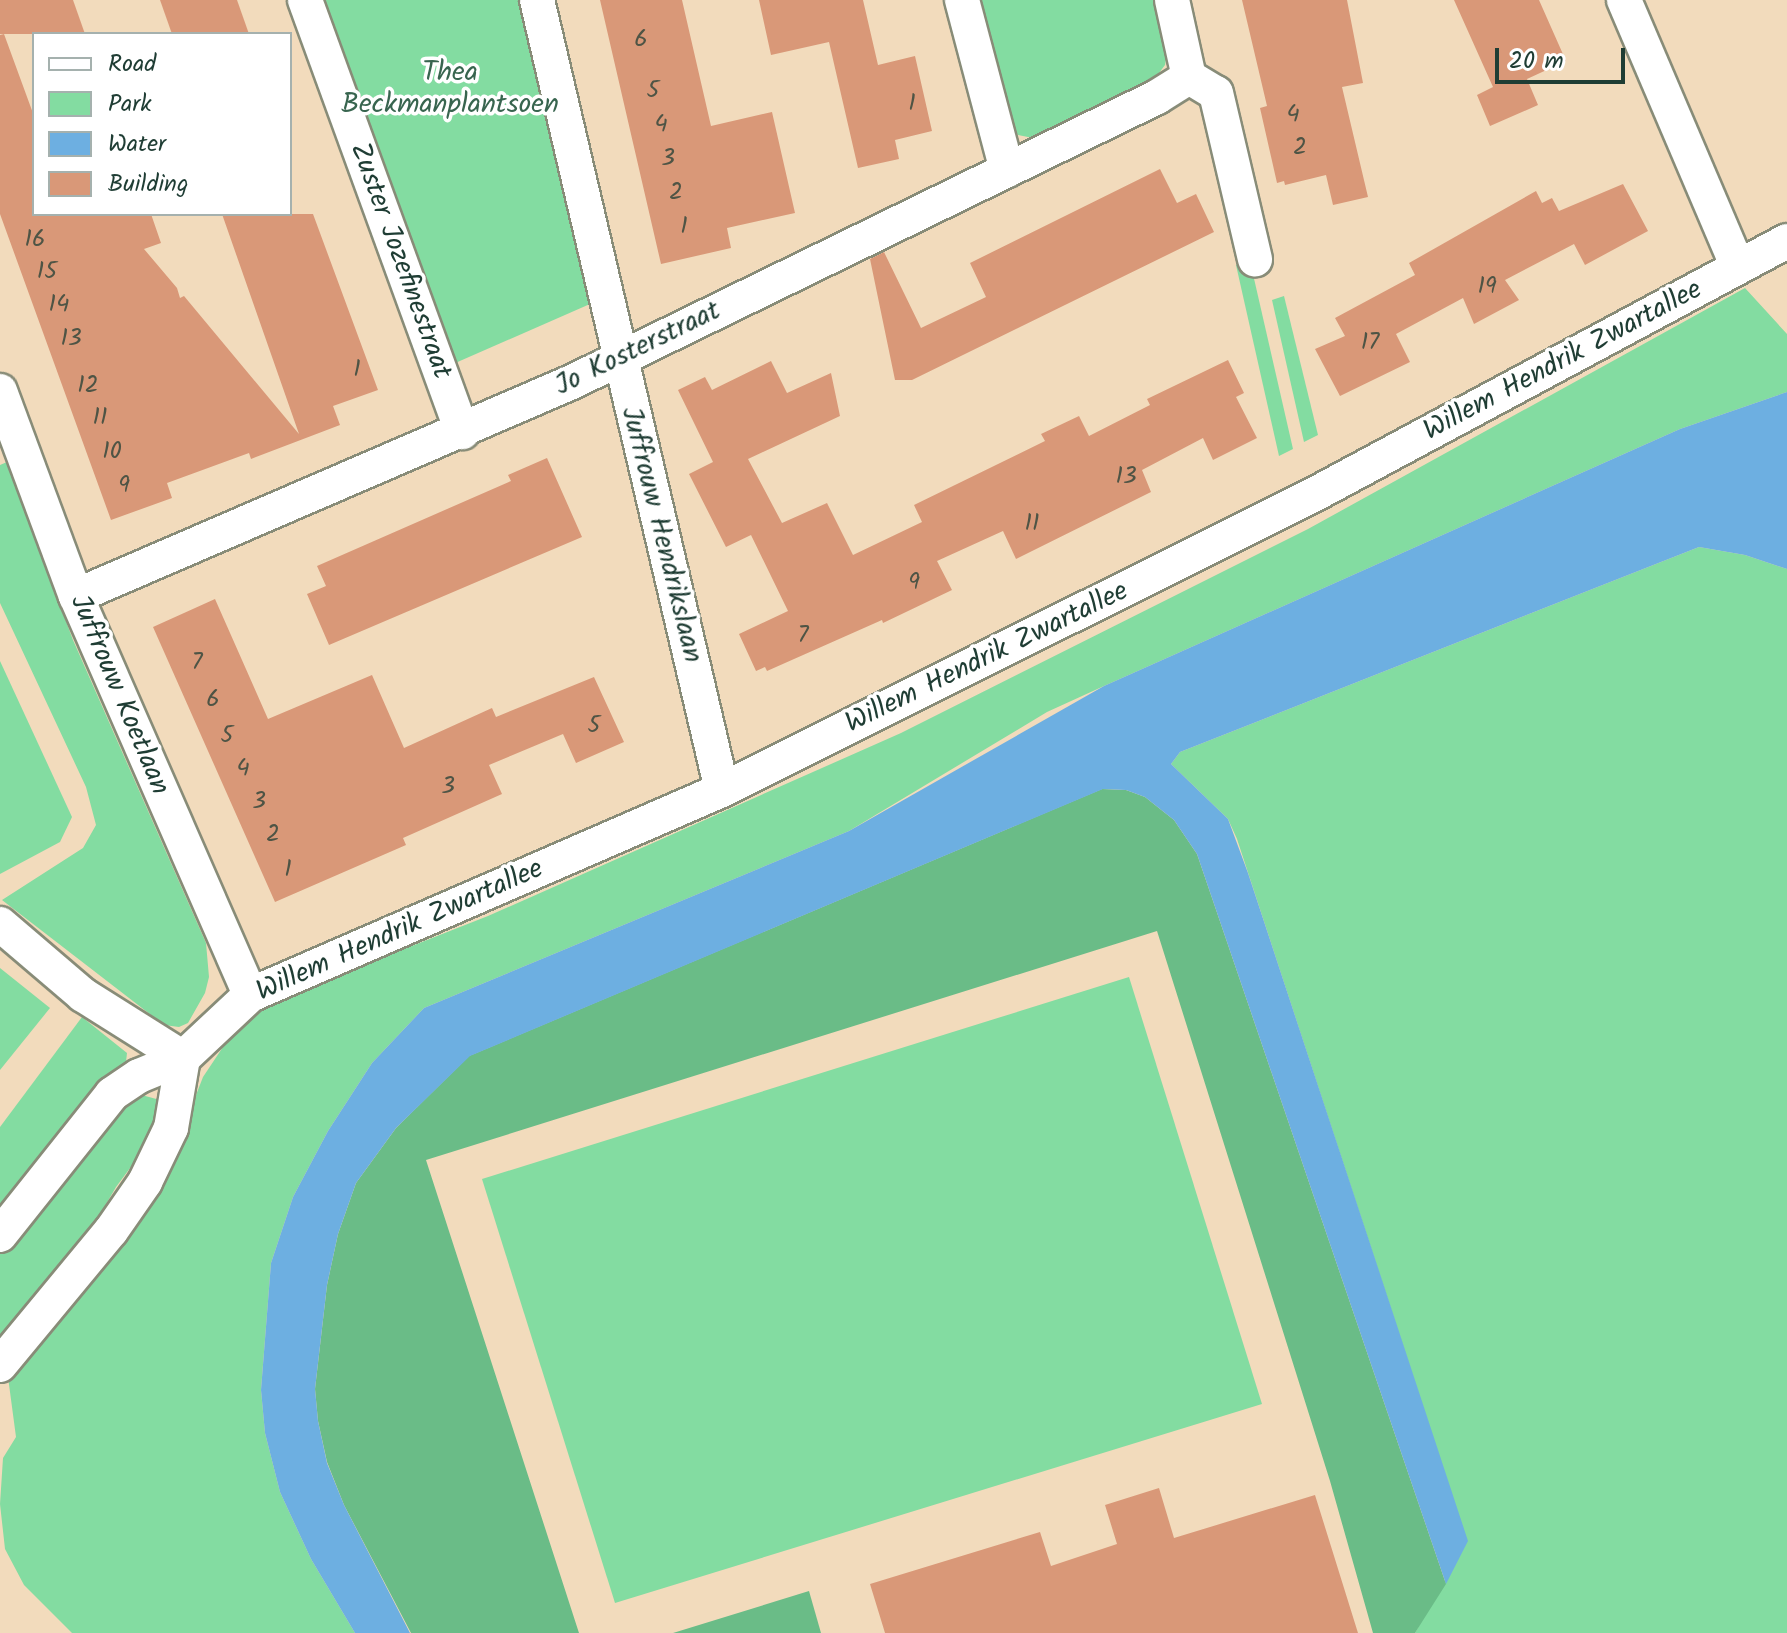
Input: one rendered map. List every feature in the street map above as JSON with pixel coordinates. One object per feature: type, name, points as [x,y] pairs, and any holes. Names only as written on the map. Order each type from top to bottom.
[{"type":"street","name":"Zuster Jozefinestraat","points":[[305,0],[462,432]]},
{"type":"street","name":"Juffrouw Hendrikslaan","points":[[537,0],[722,790]]},
{"type":"street","points":[[962,0],[1007,170]]},
{"type":"street","points":[[1172,0],[1189,77],[1216,93],[1255,259]]},
{"type":"street","points":[[1624,0],[1738,267]]},
{"type":"street","name":"Jo Kosterstraat","points":[[76,596],[462,432],[619,359],[1157,97],[1189,77]]},
{"type":"street","name":"Willem Hendrik Zwartallee","points":[[0,1235],[112,1094],[139,1076],[183,1058],[250,995],[722,790],[1317,493],[1787,241]]},
{"type":"street","name":"Juffrouw Koetlaan","points":[[0,391],[76,596],[250,995]]},
{"type":"street","points":[[0,924],[83,995],[183,1058],[171,1128],[145,1182],[111,1231],[0,1365]]},
{"type":"green space","name":"Thea Beckmanplantsoen","points":[[323,0],[520,0],[590,304],[453,364]]},
{"type":"green space","points":[[981,0],[1157,0],[1167,54],[1165,65],[1156,77],[1143,86],[1033,138],[1018,135],[1010,125]]},
{"type":"green space","points":[[1250,261],[1293,449],[1279,456],[1236,265]]},
{"type":"green space","points":[[1745,288],[1787,334],[1787,392],[1680,429],[1047,712],[849,831],[424,1008],[372,1063],[328,1131],[293,1197],[271,1263],[261,1390],[265,1433],[280,1492],[311,1559],[355,1633],[72,1633],[24,1585],[5,1549],[0,1504],[3,1458],[16,1437],[8,1377],[123,1244],[170,1162],[203,1077],[223,1047],[248,1020],[282,997],[488,916],[901,733],[1308,529]]},
{"type":"green space","points":[[1284,296],[1318,435],[1304,442],[1272,300]]},
{"type":"green space","points":[[7,462],[73,640],[206,943],[209,977],[205,993],[188,1023],[179,1027],[164,1025],[2,900],[83,848],[96,825],[86,787],[0,603],[0,465]]},
{"type":"green space","points":[[1699,547],[1745,555],[1787,569],[1787,1633],[1415,1633],[1467,1541],[1237,839],[1228,819],[1171,764],[1180,752]]},
{"type":"green space","points":[[0,661],[72,817],[60,842],[0,874]]},
{"type":"green space","points":[[1102,789],[1126,790],[1145,797],[1174,820],[1197,854],[1446,1584],[1415,1633],[1373,1633],[1330,1481],[1157,931],[426,1160],[579,1633],[411,1633],[344,1505],[327,1462],[315,1389],[327,1285],[338,1234],[356,1183],[396,1128],[469,1056]]},
{"type":"green space","points":[[0,968],[50,1008],[0,1070]]},
{"type":"green space","points":[[1129,977],[1262,1404],[615,1603],[482,1179]]},
{"type":"green space","points":[[82,1017],[127,1053],[125,1071],[0,1215],[0,1127]]},
{"type":"green space","points":[[138,1094],[160,1100],[156,1133],[116,1187],[91,1230],[0,1340],[0,1253],[101,1130]]},
{"type":"green space","points":[[809,1591],[821,1633],[673,1633]]},
{"type":"water","points":[[1787,392],[1787,569],[1745,555],[1699,547],[1180,752],[1171,764],[1228,819],[1248,873],[1468,1541],[1446,1584],[1197,854],[1174,820],[1145,797],[1126,790],[1103,789],[470,1056],[396,1128],[356,1183],[338,1234],[327,1285],[315,1389],[327,1463],[344,1505],[410,1633],[355,1633],[311,1559],[280,1492],[265,1433],[261,1390],[271,1263],[293,1197],[328,1131],[372,1063],[424,1008],[849,831],[1104,686],[1680,429]]},
{"type":"building","points":[[0,0],[73,0],[84,32],[32,32],[0,34]]},
{"type":"building","points":[[160,0],[237,0],[248,32],[171,32]]},
{"type":"building","points":[[600,0],[682,0],[711,126],[772,112],[795,213],[727,228],[731,248],[661,264]]},
{"type":"building","points":[[759,0],[863,0],[878,65],[915,56],[932,131],[895,140],[899,159],[858,168],[829,42],[771,55]]},
{"type":"building","points":[[1242,0],[1347,0],[1363,83],[1342,87],[1368,197],[1333,205],[1326,175],[1285,185],[1284,181],[1277,183],[1260,108],[1267,106]]},
{"type":"building","points":[[1454,0],[1539,0],[1566,61],[1527,79],[1538,105],[1490,126],[1477,95],[1493,87]]},
{"type":"building","points":[[4,34],[32,111],[32,216],[152,216],[161,243],[144,249],[177,288],[180,298],[184,296],[299,434],[223,216],[313,214],[378,390],[333,406],[340,425],[251,459],[249,453],[167,483],[172,498],[111,520],[0,214],[0,35]]},
{"type":"building","points":[[1160,169],[1177,203],[1196,194],[1214,232],[912,380],[895,380],[870,259],[884,252],[921,328],[986,297],[970,263]]},
{"type":"building","points":[[1623,184],[1648,231],[1585,265],[1574,244],[1505,280],[1519,300],[1474,324],[1463,298],[1396,334],[1410,362],[1340,396],[1315,349],[1345,336],[1335,318],[1415,275],[1409,263],[1536,191],[1542,203],[1552,198],[1559,211]]},
{"type":"building","points":[[1228,360],[1244,393],[1236,397],[1257,438],[1213,460],[1203,438],[1142,470],[1151,492],[1016,559],[1003,531],[937,561],[952,590],[883,623],[882,620],[767,671],[765,667],[756,671],[739,634],[788,611],[751,535],[726,547],[689,474],[713,462],[678,390],[705,377],[712,390],[771,361],[787,393],[831,373],[840,416],[748,459],[782,523],[827,503],[853,555],[922,522],[914,505],[1045,441],[1041,434],[1079,416],[1089,436],[1150,405],[1147,399]]},
{"type":"building","points":[[547,458],[582,537],[329,645],[307,594],[326,586],[317,566],[511,481],[508,475]]},
{"type":"building","points":[[215,599],[268,719],[372,675],[404,748],[492,708],[496,717],[594,677],[624,742],[576,763],[563,734],[489,765],[502,794],[403,838],[406,845],[275,902],[153,627]]},
{"type":"building","points":[[1159,1488],[1174,1538],[1315,1495],[1358,1633],[885,1633],[870,1584],[1040,1532],[1051,1566],[1117,1544],[1105,1505]]}]
